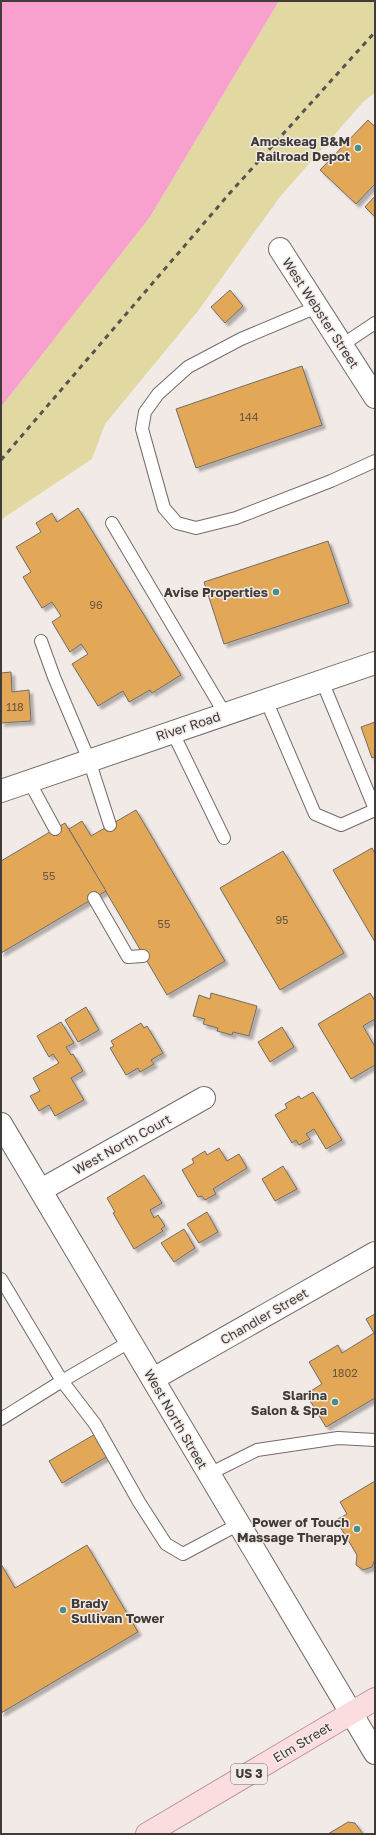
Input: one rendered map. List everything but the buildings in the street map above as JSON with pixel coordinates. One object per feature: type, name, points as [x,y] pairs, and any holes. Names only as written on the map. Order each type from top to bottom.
[{"type":"main road","name":"Elm Street","points":[[147,1834],[375,1699]]},
{"type":"street","name":"West Webster Street","points":[[280,249],[375,397]]},
{"type":"street","name":"River Road","points":[[1,790],[375,663]]},
{"type":"street","name":"West North Court","points":[[41,1190],[204,1098]]},
{"type":"street","name":"West North Street","points":[[1,1124],[132,1341],[209,1474],[375,1753]]},
{"type":"street","name":"Chandler Street","points":[[153,1378],[375,1253]]},
{"type":"lane","points":[[317,307],[241,339],[188,367],[158,394],[145,412],[142,429],[164,508],[177,523],[196,528],[236,518],[331,481],[375,461]]},
{"type":"lane","points":[[342,345],[375,323]]},
{"type":"lane","points":[[112,524],[225,714]]},
{"type":"lane","points":[[41,641],[54,678],[89,760],[110,825]]},
{"type":"lane","points":[[266,700],[315,814],[341,825],[375,809],[322,681]]},
{"type":"lane","points":[[172,731],[224,838]]},
{"type":"lane","points":[[29,781],[55,829]]},
{"type":"lane","points":[[94,898],[128,957],[143,956]]},
{"type":"lane","points":[[1,1279],[62,1381],[95,1424],[139,1502],[166,1544],[183,1554],[239,1524]]},
{"type":"lane","points":[[1,1418],[132,1341]]},
{"type":"lane","points":[[209,1474],[258,1450],[338,1438],[375,1440]]},
{"type":"shaded area","points":[[1,1],[279,1],[150,217],[1,407]]},
{"type":"shaded area","points":[[279,1],[375,1],[375,93],[364,101],[279,198],[198,311],[105,424],[92,459],[1,521],[1,407],[150,217]]},
{"type":"railway","points":[[1,460],[229,194],[375,32]]},
{"type":"place","name":"Amoskeag B&M Railroad Depot","points":[[358,148]]},
{"type":"place","name":"Avise Properties","points":[[276,592]]},
{"type":"place","name":"Slarina Salon & Spa","points":[[335,1402]]},
{"type":"place","name":"Power of Touch Massage Therapy","points":[[357,1529]]},
{"type":"place","name":"Brady Sullivan Tower","points":[[63,1610]]}]
